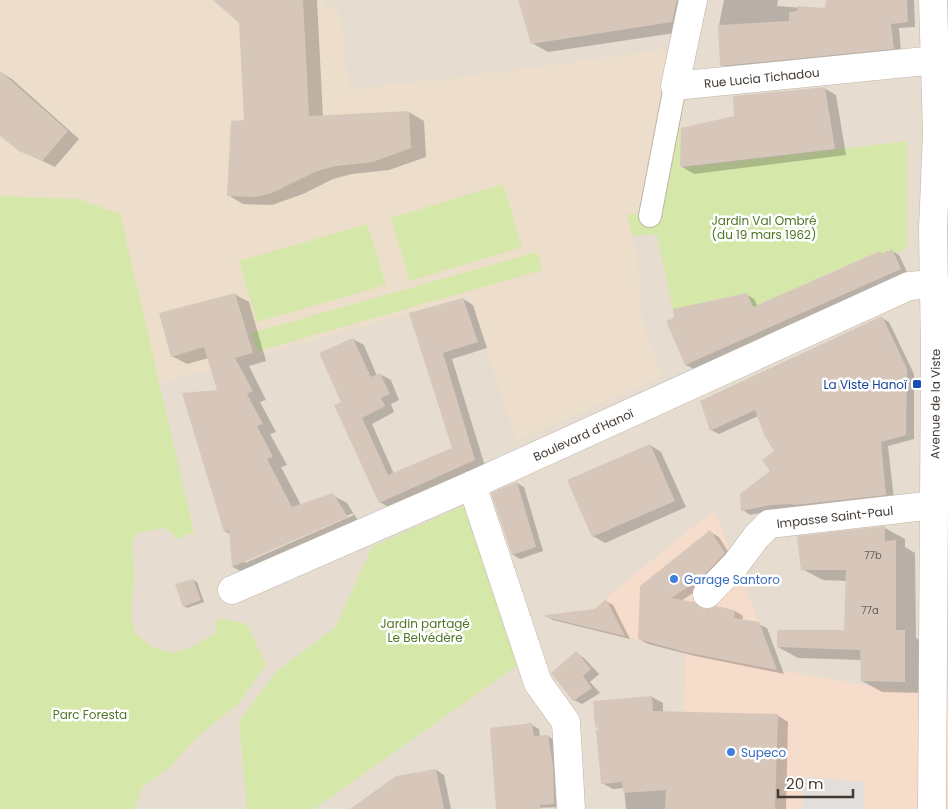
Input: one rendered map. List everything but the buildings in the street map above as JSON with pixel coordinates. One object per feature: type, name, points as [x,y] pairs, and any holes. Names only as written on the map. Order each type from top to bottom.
[{"type":"street","points":[[650,216],[693,0]]},
{"type":"street","name":"Avenue de la Viste","points":[[932,809],[941,647],[934,505],[935,284],[940,229],[942,129],[933,0]]},
{"type":"street","name":"Rue Lucia Tichadou","points":[[675,86],[936,60]]},
{"type":"street","name":"Boulevard d'Hanoï","points":[[232,590],[472,484],[908,286],[935,284]]},
{"type":"street","points":[[472,484],[538,683],[566,722],[571,809]]},
{"type":"street","name":"Impasse Saint-Paul","points":[[707,594],[736,564],[756,537],[769,524],[934,505]]},
{"type":"shaded area","points":[[0,0],[948,0],[948,809],[67,809],[0,563]]},
{"type":"shaded area","points":[[0,0],[323,0],[324,8],[338,6],[350,89],[462,77],[674,48],[643,212],[627,215],[636,250],[644,328],[662,376],[516,441],[469,296],[159,384],[120,214],[78,199],[0,196]]},
{"type":"shaded area","points":[[714,510],[778,670],[905,692],[948,686],[948,809],[684,809],[685,652],[574,624]]},
{"type":"shaded area","points":[[803,777],[864,782],[864,809],[803,809]]},
{"type":"green space","name":"Jardin Val Ombré (du 19 mars 1962)","points":[[680,119],[681,168],[907,141],[907,248],[894,254],[892,249],[881,254],[879,251],[753,307],[741,294],[673,310],[657,234],[633,236],[627,215],[644,212]]},
{"type":"green space","points":[[503,184],[522,247],[410,281],[391,218]]},
{"type":"green space","name":"Parc Foresta","points":[[0,196],[78,199],[120,214],[194,532],[175,540],[173,533],[164,528],[138,533],[132,541],[134,575],[131,617],[135,633],[152,647],[172,653],[194,646],[215,633],[218,618],[247,624],[266,665],[237,705],[198,736],[168,769],[142,787],[135,809],[0,809]]},
{"type":"green space","points":[[367,224],[386,285],[257,322],[239,261]]},
{"type":"green space","points":[[537,252],[542,270],[258,351],[251,333]]},
{"type":"green space","name":"Jardin partagé Le Belvédère","points":[[469,503],[522,662],[314,809],[247,809],[239,721],[277,671],[336,627],[372,547]]},
{"type":"place","name":"La Viste Hanoï","points":[[917,384]]},
{"type":"place","name":"Garage Santoro","points":[[674,579]]},
{"type":"place","name":"Supeco","points":[[731,752]]}]
